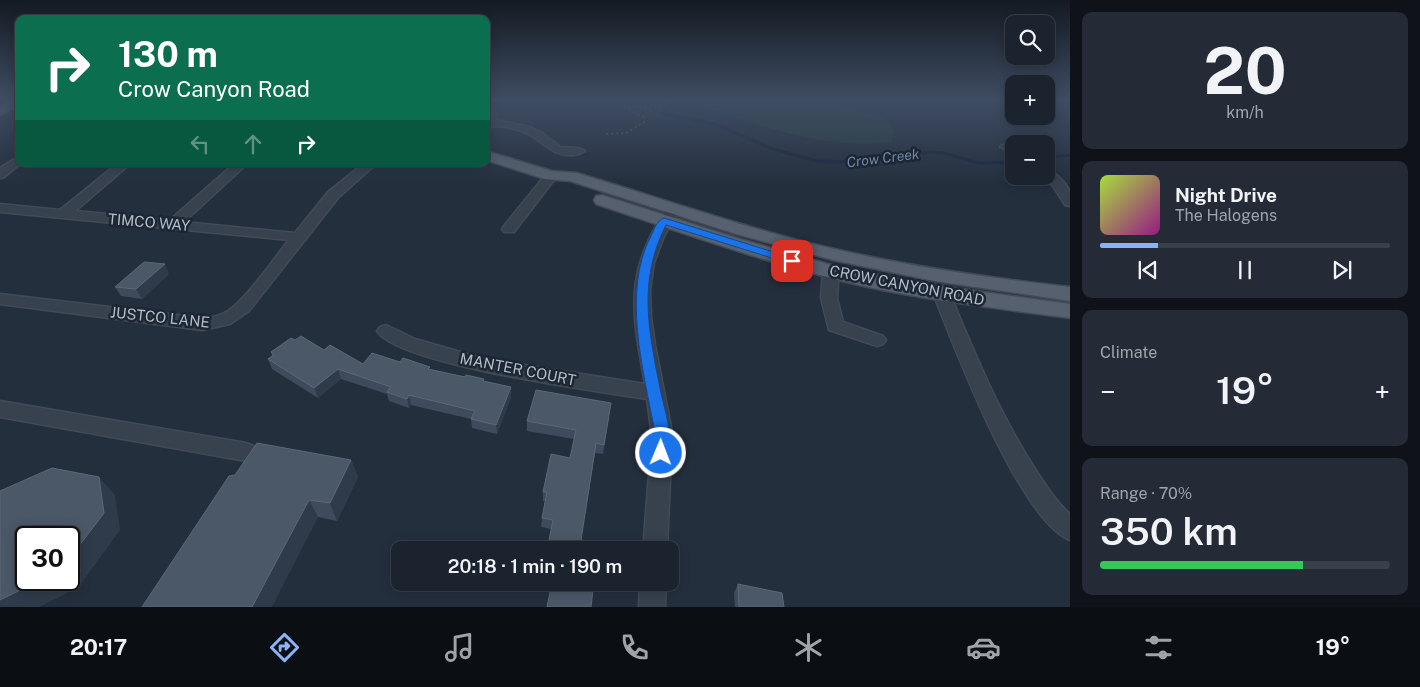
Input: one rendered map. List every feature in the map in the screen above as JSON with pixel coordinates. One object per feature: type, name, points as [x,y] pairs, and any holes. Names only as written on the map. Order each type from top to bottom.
[{"type":"main road","name":"CROW CANYON ROAD","points":[[490,157],[551,176],[558,186],[873,263],[937,284],[1070,311]]},
{"type":"main road","name":"CROW CANYON ROAD","points":[[669,214],[767,254],[831,271],[937,284],[1070,294]]},
{"type":"street","points":[[523,128],[529,129],[553,149],[561,152],[579,151]]},
{"type":"street","points":[[0,174],[15,162]]},
{"type":"street","points":[[62,214],[120,167]]},
{"type":"street","points":[[174,224],[238,167]]},
{"type":"street","name":"JUSTCO LANE","points":[[0,299],[202,324],[216,323],[235,314],[243,307],[337,190],[366,167]]},
{"type":"street","points":[[509,229],[551,176]]},
{"type":"street","points":[[1055,182],[1070,202]]},
{"type":"street","name":"TIMCO WAY","points":[[0,208],[174,224],[298,238]]},
{"type":"street","points":[[656,541],[662,434],[645,345],[641,291],[651,244],[669,214]]},
{"type":"street","points":[[831,271],[829,298],[835,326],[877,340]]},
{"type":"street","points":[[937,284],[969,362],[1013,453],[1050,511],[1070,529]]},
{"type":"street","name":"MANTER COURT","points":[[386,330],[409,344],[485,366],[655,393]]},
{"type":"street","points":[[0,409],[246,452]]},
{"type":"street","points":[[652,607],[653,591]]},
{"type":"path","points":[[606,134],[625,135],[637,128]]},
{"type":"green space","points":[[770,128],[892,128],[894,131],[891,142],[865,144],[813,139]]},
{"type":"building","points":[[144,262],[165,264],[136,289],[115,287]]},
{"type":"building","points":[[301,336],[324,350],[330,345],[363,364],[372,353],[400,362],[403,358],[430,367],[428,369],[465,377],[466,375],[511,387],[496,425],[471,419],[475,411],[409,395],[407,399],[387,392],[391,387],[338,369],[314,388],[268,359],[274,355],[271,352],[291,338],[295,340]]},
{"type":"building","points":[[536,390],[611,403],[604,445],[596,443],[581,540],[587,541],[549,541],[553,520],[542,518],[547,492],[543,492],[551,454],[570,458],[576,430],[527,421]]},
{"type":"building","points":[[257,443],[351,460],[330,503],[309,500],[252,607],[142,607],[229,476],[235,475]]},
{"type":"building","points":[[52,468],[99,477],[104,513],[80,545],[80,526],[15,526],[15,591],[18,591],[0,600],[0,491]]},
{"type":"building","points":[[738,584],[782,593],[784,607],[739,607]]},
{"type":"building","points":[[550,591],[593,591],[591,607],[547,607]]},
{"type":"waterway","name":"Crow Creek","points":[[725,128],[773,149],[817,161],[855,162],[931,152],[944,153],[979,163],[1005,162]]},
{"type":"waterway","name":"Crow Creek","points":[[1055,157],[1070,155]]},
{"type":"route","points":[[661,453],[662,434],[645,345],[641,291],[651,244],[664,221],[792,261]]}]
